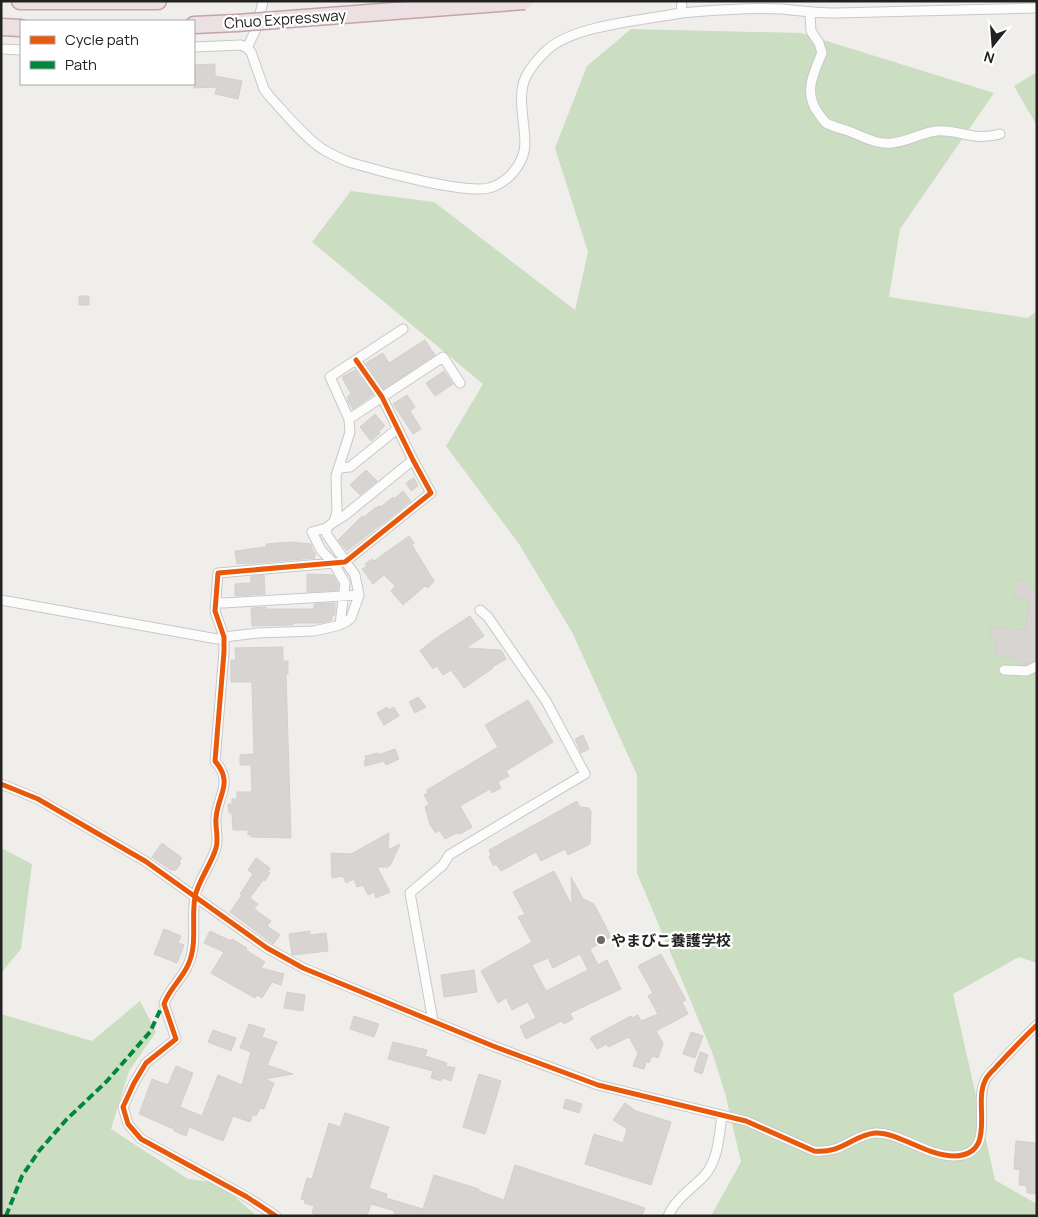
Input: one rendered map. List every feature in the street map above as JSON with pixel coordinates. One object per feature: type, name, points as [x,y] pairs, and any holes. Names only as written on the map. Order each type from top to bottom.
[{"type":"highway","points":[[20,1],[158,1]]},
{"type":"highway","name":"Chuo Expressway","points":[[195,25],[525,1]]},
{"type":"highway","points":[[1,27],[20,28]]},
{"type":"street","points":[[247,48],[258,27],[263,1]]},
{"type":"street","points":[[681,13],[682,1]]},
{"type":"street","points":[[195,47],[241,45],[247,48],[251,52],[264,88],[270,97],[322,149],[350,163],[432,182],[478,190],[490,188],[510,176],[522,158],[525,142],[521,95],[523,81],[548,50],[565,38],[583,31],[681,13],[730,10],[781,9],[810,12],[1037,8]]},
{"type":"street","points":[[810,12],[812,31],[822,53],[811,78],[810,93],[816,109],[826,122],[882,144],[904,141],[936,131],[953,132],[974,137],[988,137],[1000,134]]},
{"type":"street","points":[[1,49],[20,50]]},
{"type":"street","points":[[334,522],[337,512],[336,476],[350,432],[349,420],[330,377],[403,329]]},
{"type":"street","points":[[349,420],[443,357],[460,383]]},
{"type":"street","points":[[276,1216],[247,1197],[141,1139],[128,1124],[123,1107],[146,1063],[176,1039],[164,1004],[188,965],[193,943],[195,896],[216,848],[218,839],[216,817],[225,785],[223,772],[215,760],[224,637],[215,612],[218,573],[345,562],[431,493],[382,397],[356,360]]},
{"type":"street","points":[[339,468],[350,468],[397,429]]},
{"type":"street","points":[[340,625],[344,583],[334,564],[321,550],[312,532],[326,528],[344,516],[413,460]]},
{"type":"street","points":[[1,600],[217,639],[314,631],[340,625],[351,618],[359,595],[355,575],[327,536],[326,528]]},
{"type":"street","points":[[216,602],[359,595]]},
{"type":"street","points":[[433,1021],[410,893],[443,865],[449,855],[585,774],[546,701],[488,617],[480,610]]},
{"type":"street","points":[[1004,670],[1027,672],[1037,666]]},
{"type":"street","points":[[1,784],[38,799],[145,861],[284,959],[494,1046],[598,1085],[746,1121],[814,1151],[832,1151],[874,1133],[894,1138],[926,1151],[941,1154],[962,1155],[970,1152],[982,1132],[982,1093],[985,1079],[1037,1025]]},
{"type":"street","points":[[668,1216],[676,1202],[705,1174],[712,1164],[717,1154],[722,1114]]},
{"type":"green space","points":[[631,29],[801,33],[994,93],[900,229],[889,297],[1028,318],[1037,311],[1037,963],[1019,957],[953,994],[995,1180],[1037,1204],[1037,1216],[711,1216],[741,1162],[725,1093],[712,1052],[637,873],[637,775],[572,632],[519,544],[446,446],[483,384],[312,242],[351,191],[434,202],[575,310],[588,252],[555,148],[587,66]]},
{"type":"green space","points":[[1037,72],[1037,126],[1014,86]]},
{"type":"green space","points":[[1,848],[32,864],[21,949],[1,973]]},
{"type":"green space","points":[[140,1001],[156,1032],[129,1071],[111,1129],[188,1179],[219,1183],[257,1216],[1,1216],[1,1014],[92,1041]]},
{"type":"building","points":[[215,64],[215,76],[242,81],[238,99],[215,94],[217,87],[194,88],[195,65]]},
{"type":"building","points":[[79,296],[89,296],[89,305],[79,305]]},
{"type":"building","points":[[425,340],[435,355],[384,389],[366,363],[383,353],[389,363]]},
{"type":"building","points":[[355,370],[373,395],[353,409],[347,400],[349,399],[347,397],[351,394],[342,377]]},
{"type":"building","points":[[444,371],[453,384],[435,396],[426,383]]},
{"type":"building","points":[[407,395],[415,407],[410,411],[421,429],[413,434],[393,404]]},
{"type":"building","points":[[375,414],[385,426],[371,441],[360,427]]},
{"type":"building","points":[[366,470],[377,481],[360,495],[350,485]]},
{"type":"building","points":[[414,478],[418,486],[411,491],[406,483]]},
{"type":"building","points":[[403,491],[411,501],[347,551],[338,540],[362,516],[364,517],[375,508],[381,507]]},
{"type":"building","points":[[409,536],[414,543],[412,545],[434,581],[428,588],[425,586],[403,605],[391,591],[395,586],[384,575],[373,584],[362,569],[372,559],[374,561]]},
{"type":"building","points":[[291,542],[311,544],[313,552],[315,552],[315,558],[237,564],[235,551],[266,547],[266,544]]},
{"type":"building","points":[[307,574],[333,575],[338,584],[338,590],[307,592]]},
{"type":"building","points":[[264,575],[265,594],[235,596],[235,584],[251,583],[251,576]]},
{"type":"building","points":[[1018,579],[1028,581],[1026,590],[1037,592],[1037,660],[1027,664],[1019,663],[1020,659],[994,655],[997,638],[990,637],[991,627],[1024,630],[1026,627],[1028,600],[1014,597]]},
{"type":"building","points":[[335,603],[335,615],[332,615],[332,620],[322,623],[252,626],[251,608],[314,609],[314,604]]},
{"type":"building","points":[[470,616],[484,636],[466,648],[501,650],[506,659],[464,688],[451,670],[443,675],[437,666],[433,669],[420,651],[433,640]]},
{"type":"building","points":[[283,647],[283,661],[288,661],[288,674],[286,674],[291,838],[251,837],[251,834],[248,835],[248,830],[233,830],[232,813],[229,813],[228,804],[232,804],[232,799],[237,799],[237,792],[252,792],[251,765],[240,765],[240,755],[254,754],[252,682],[231,682],[231,660],[236,660],[235,648]]},
{"type":"building","points":[[418,697],[426,707],[415,713],[409,702]]},
{"type":"building","points":[[528,700],[553,742],[506,771],[509,776],[498,782],[501,788],[492,793],[490,789],[460,806],[472,827],[460,834],[457,833],[445,839],[439,830],[436,833],[430,825],[425,807],[429,804],[424,795],[428,793],[427,790],[498,747],[485,725]]},
{"type":"building","points":[[387,707],[389,710],[394,707],[399,716],[384,725],[377,713]]},
{"type":"building","points":[[583,735],[589,749],[581,753],[575,739]]},
{"type":"building","points":[[395,749],[399,759],[386,765],[384,761],[365,766],[365,756],[378,753],[378,755]]},
{"type":"building","points":[[577,801],[580,807],[589,808],[591,812],[590,844],[568,855],[565,849],[541,861],[536,852],[501,871],[496,864],[494,866],[489,857],[491,856],[489,850]]},
{"type":"building","points":[[389,833],[388,850],[400,844],[388,867],[377,867],[390,892],[376,898],[374,892],[368,895],[363,885],[357,887],[354,879],[346,883],[343,876],[332,878],[331,853],[351,854]]},
{"type":"building","points":[[162,843],[182,858],[175,871],[173,869],[172,871],[152,857]]},
{"type":"building","points":[[256,858],[270,868],[268,872],[270,873],[250,898],[258,904],[254,909],[271,921],[267,926],[280,935],[273,944],[230,912],[253,874],[248,870]]},
{"type":"building","points":[[554,871],[572,906],[571,877],[583,899],[594,904],[611,937],[590,949],[598,965],[607,960],[621,989],[570,1013],[573,1019],[564,1024],[562,1021],[526,1039],[520,1026],[536,1018],[528,1002],[512,1010],[506,998],[498,1003],[481,971],[532,942],[518,917],[525,914],[513,892]],"holes":[[[580,954],[588,970],[546,991],[532,965],[548,958],[553,968]]]},
{"type":"building","points":[[164,929],[181,936],[178,943],[184,945],[177,963],[154,954]]},
{"type":"building","points":[[210,931],[231,941],[232,939],[247,948],[246,950],[265,962],[261,968],[284,974],[281,985],[272,982],[262,998],[257,995],[255,998],[211,973],[224,952],[204,943]]},
{"type":"building","points":[[310,931],[310,935],[326,933],[328,951],[292,955],[289,934]]},
{"type":"building","points":[[661,954],[686,1000],[682,1002],[688,1014],[656,1031],[663,1043],[658,1058],[652,1056],[649,1063],[646,1062],[644,1069],[633,1066],[638,1053],[629,1037],[608,1047],[607,1044],[597,1049],[590,1038],[631,1016],[632,1018],[638,1015],[641,1021],[658,1014],[648,996],[653,993],[638,966]]},
{"type":"building","points":[[474,970],[477,992],[444,997],[441,975]]},
{"type":"building","points":[[287,992],[305,995],[303,1011],[284,1008]]},
{"type":"building","points":[[354,1016],[379,1024],[374,1037],[350,1029]]},
{"type":"building","points":[[249,1024],[265,1029],[262,1037],[277,1042],[267,1065],[293,1074],[265,1079],[274,1083],[264,1109],[260,1108],[256,1116],[253,1114],[250,1122],[233,1116],[223,1141],[189,1127],[186,1136],[139,1114],[152,1079],[168,1085],[176,1066],[193,1073],[180,1107],[202,1116],[218,1075],[242,1085],[251,1052],[240,1048]]},
{"type":"building","points":[[213,1030],[236,1038],[231,1051],[208,1042]]},
{"type":"building","points":[[691,1032],[703,1036],[695,1058],[683,1054]]},
{"type":"building","points":[[393,1042],[427,1050],[425,1056],[447,1063],[446,1066],[455,1068],[451,1081],[442,1078],[441,1081],[431,1078],[433,1071],[388,1059]]},
{"type":"building","points":[[700,1052],[708,1055],[702,1074],[694,1071]]},
{"type":"building","points":[[479,1074],[501,1081],[485,1134],[463,1127]]},
{"type":"building","points":[[566,1099],[582,1104],[579,1113],[563,1108]]},
{"type":"building","points":[[625,1103],[636,1111],[671,1122],[651,1185],[585,1164],[594,1134],[623,1143],[627,1129],[613,1120]]},
{"type":"building","points":[[345,1113],[389,1127],[369,1188],[387,1194],[386,1198],[423,1209],[434,1175],[479,1189],[479,1191],[504,1200],[515,1165],[645,1208],[642,1216],[393,1216],[395,1211],[371,1204],[367,1216],[322,1216],[312,1213],[314,1206],[304,1203],[305,1200],[301,1199],[307,1178],[312,1179],[329,1123],[340,1127]]},
{"type":"building","points":[[1016,1141],[1037,1143],[1037,1194],[1027,1193],[1027,1186],[1019,1185],[1020,1170],[1014,1169]]},
{"type":"marked path","points":[[6,1216],[22,1176],[39,1151],[66,1120],[107,1081],[150,1032],[164,1002]]},
{"type":"cycle path","points":[[276,1216],[247,1197],[141,1139],[128,1124],[123,1107],[146,1063],[176,1039],[164,1004],[191,957],[194,940],[196,891],[217,844],[216,818],[224,782],[221,769],[215,761],[224,652],[224,637],[215,611],[218,573],[345,562],[431,493],[382,397],[356,360]]},
{"type":"cycle path","points":[[1,784],[38,799],[145,861],[267,948],[303,968],[493,1046],[598,1085],[746,1121],[814,1151],[832,1150],[867,1134],[875,1133],[894,1136],[944,1155],[955,1156],[968,1153],[976,1147],[980,1137],[982,1126],[982,1091],[986,1079],[1037,1025]]},
{"type":"place","name":"やまびこ養護学校","points":[[601,940]]}]
